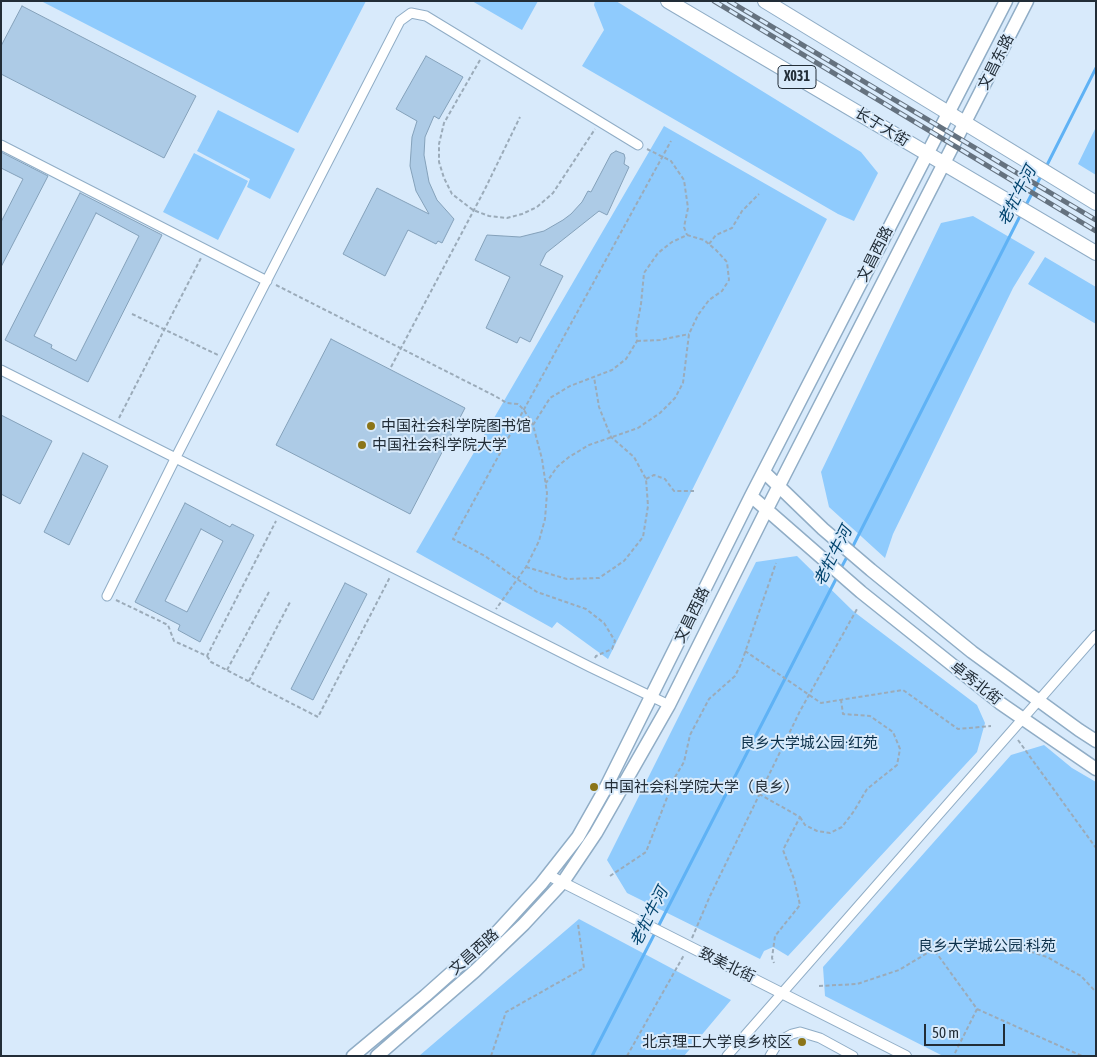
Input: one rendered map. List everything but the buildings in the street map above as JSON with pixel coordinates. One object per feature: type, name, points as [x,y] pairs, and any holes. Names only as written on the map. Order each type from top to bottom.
[{"type":"main road","name":"长于大街","points":[[668,1],[1096,253]]},
{"type":"main road","points":[[766,1],[1096,203]]},
{"type":"main road","name":"文昌东路","points":[[948,113],[1006,1]]},
{"type":"main road","name":"文昌东路","points":[[965,123],[1027,1]]},
{"type":"main road","name":"文昌西路","points":[[353,1056],[425,996],[498,931],[548,875],[578,837],[652,697],[751,496],[948,113]]},
{"type":"main road","name":"文昌西路","points":[[377,1056],[475,971],[524,924],[562,882],[612,807],[669,705],[767,509],[965,123]]},
{"type":"main road","name":"卓秀北街","points":[[764,472],[823,529],[972,652],[1096,741]]},
{"type":"main road","name":"卓秀北街","points":[[751,496],[861,592],[1000,703],[1096,769]]},
{"type":"street","points":[[107,596],[176,457],[400,21],[411,13],[426,16],[638,145]]},
{"type":"street","points":[[1,145],[267,281]]},
{"type":"street","points":[[1,370],[669,705]]},
{"type":"street","points":[[727,1056],[1096,635]]},
{"type":"street","name":"致美北街","points":[[548,875],[906,1056]]},
{"type":"street","points":[[770,1056],[779,1041],[800,1032],[820,1038],[854,1056]]},
{"type":"path","points":[[484,52],[444,123],[439,144],[439,162],[452,194],[473,210],[489,216],[507,218],[522,214],[536,206],[554,193],[600,121]]},
{"type":"path","points":[[391,367],[520,117]]},
{"type":"path","points":[[590,667],[596,656],[612,649],[615,641],[604,623],[586,609],[537,592],[486,556],[453,539],[671,141]]},
{"type":"path","points":[[638,145],[670,161],[684,180],[688,208],[684,227],[687,235]]},
{"type":"path","points":[[709,244],[716,235],[732,228],[742,211],[759,194]]},
{"type":"path","points":[[533,425],[550,398],[570,386],[612,370],[626,360],[637,341],[636,331],[644,273],[658,253],[672,242],[687,235],[704,240],[727,262],[729,280],[722,291],[709,300],[698,315],[689,334],[683,383],[675,398],[660,413],[638,428],[588,445],[569,457],[557,467],[546,483]]},
{"type":"path","points":[[115,427],[206,249]]},
{"type":"path","points":[[267,281],[401,347],[506,403],[518,404],[524,410],[533,425],[546,483],[545,519],[539,541],[526,567],[491,617]]},
{"type":"path","points":[[132,314],[227,359]]},
{"type":"path","points":[[637,341],[660,340],[689,334]]},
{"type":"path","points":[[526,567],[567,579],[599,578],[624,561],[643,537],[648,506],[646,479],[634,457],[611,437],[599,407],[594,377]]},
{"type":"path","points":[[646,479],[654,475],[664,479],[674,491],[694,491]]},
{"type":"path","points":[[207,656],[281,511]]},
{"type":"path","points":[[610,876],[646,852],[675,778],[684,762],[690,734],[709,699],[735,676],[741,664],[776,563]]},
{"type":"path","points":[[107,596],[168,625],[174,641],[207,656],[211,662],[318,717],[395,568]]},
{"type":"path","points":[[227,670],[269,592]]},
{"type":"path","points":[[249,681],[290,602]]},
{"type":"path","points":[[627,1056],[686,945],[809,694],[857,609]]},
{"type":"path","points":[[745,650],[821,703],[902,690],[958,729],[991,726]]},
{"type":"path","points":[[759,794],[800,817],[805,825],[817,831],[830,832],[842,827],[867,789],[897,765],[900,749],[893,732],[870,716],[843,714],[841,700]]},
{"type":"path","points":[[1012,732],[1096,848]]},
{"type":"path","points":[[774,962],[772,958],[775,936],[800,905],[794,879],[784,850],[800,817]]},
{"type":"path","points":[[491,1056],[506,1012],[584,968],[578,924]]},
{"type":"path","points":[[819,986],[857,984],[899,970],[929,952],[964,944],[1003,943],[1047,956],[1081,976],[1096,992]]},
{"type":"path","points":[[935,951],[977,1009],[1082,1056]]},
{"type":"path","points":[[954,1055],[977,1009]]},
{"type":"green space","points":[[41,1],[366,1],[298,133]]},
{"type":"green space","points":[[472,1],[538,1],[522,30]]},
{"type":"green space","points":[[595,1],[616,1],[861,152],[878,173],[854,221],[838,214],[582,66],[604,30],[594,5]]},
{"type":"green space","points":[[218,110],[295,149],[270,199],[247,187],[250,179],[197,151]]},
{"type":"green space","points":[[664,126],[827,219],[608,659],[557,622],[552,628],[416,552]]},
{"type":"green space","points":[[1096,127],[1096,175],[1078,164]]},
{"type":"green space","points":[[194,153],[248,181],[218,240],[163,212]]},
{"type":"green space","points":[[973,216],[1035,252],[1013,288],[893,534],[885,558],[829,507],[821,472],[941,223]]},
{"type":"green space","points":[[1045,257],[1096,287],[1096,324],[1028,284]]},
{"type":"green space","name":"良乡大学城公园·红苑","points":[[797,556],[853,611],[977,705],[985,723],[977,752],[788,956],[773,947],[764,951],[760,959],[627,893],[607,860],[756,562]]},
{"type":"green space","name":"良乡大学城公园·科苑","points":[[1044,745],[1072,768],[1096,782],[1096,1056],[943,1056],[825,996],[823,967],[1011,755]]},
{"type":"green space","points":[[579,919],[731,1000],[684,1056],[419,1056]]},
{"type":"waterway","name":"老牤牛河","points":[[1045,169],[1096,68]]},
{"type":"waterway","name":"老牤牛河","points":[[1025,207],[1042,174]]},
{"type":"waterway","name":"老牤牛河","points":[[851,550],[1021,214]]},
{"type":"waterway","name":"老牤牛河","points":[[840,570],[848,555]]},
{"type":"waterway","name":"老牤牛河","points":[[592,1056],[838,575]]},
{"type":"railway","points":[[714,1],[1096,231]]},
{"type":"railway","points":[[729,1],[1096,220]]},
{"type":"place","name":"中国社会科学院图书馆","points":[[371,426]]},
{"type":"place","name":"中国社会科学院大学","points":[[362,445]]},
{"type":"place","name":"中国社会科学院大学（良乡）","points":[[594,787]]},
{"type":"place","name":"北京理工大学良乡校区","points":[[802,1042]]}]
